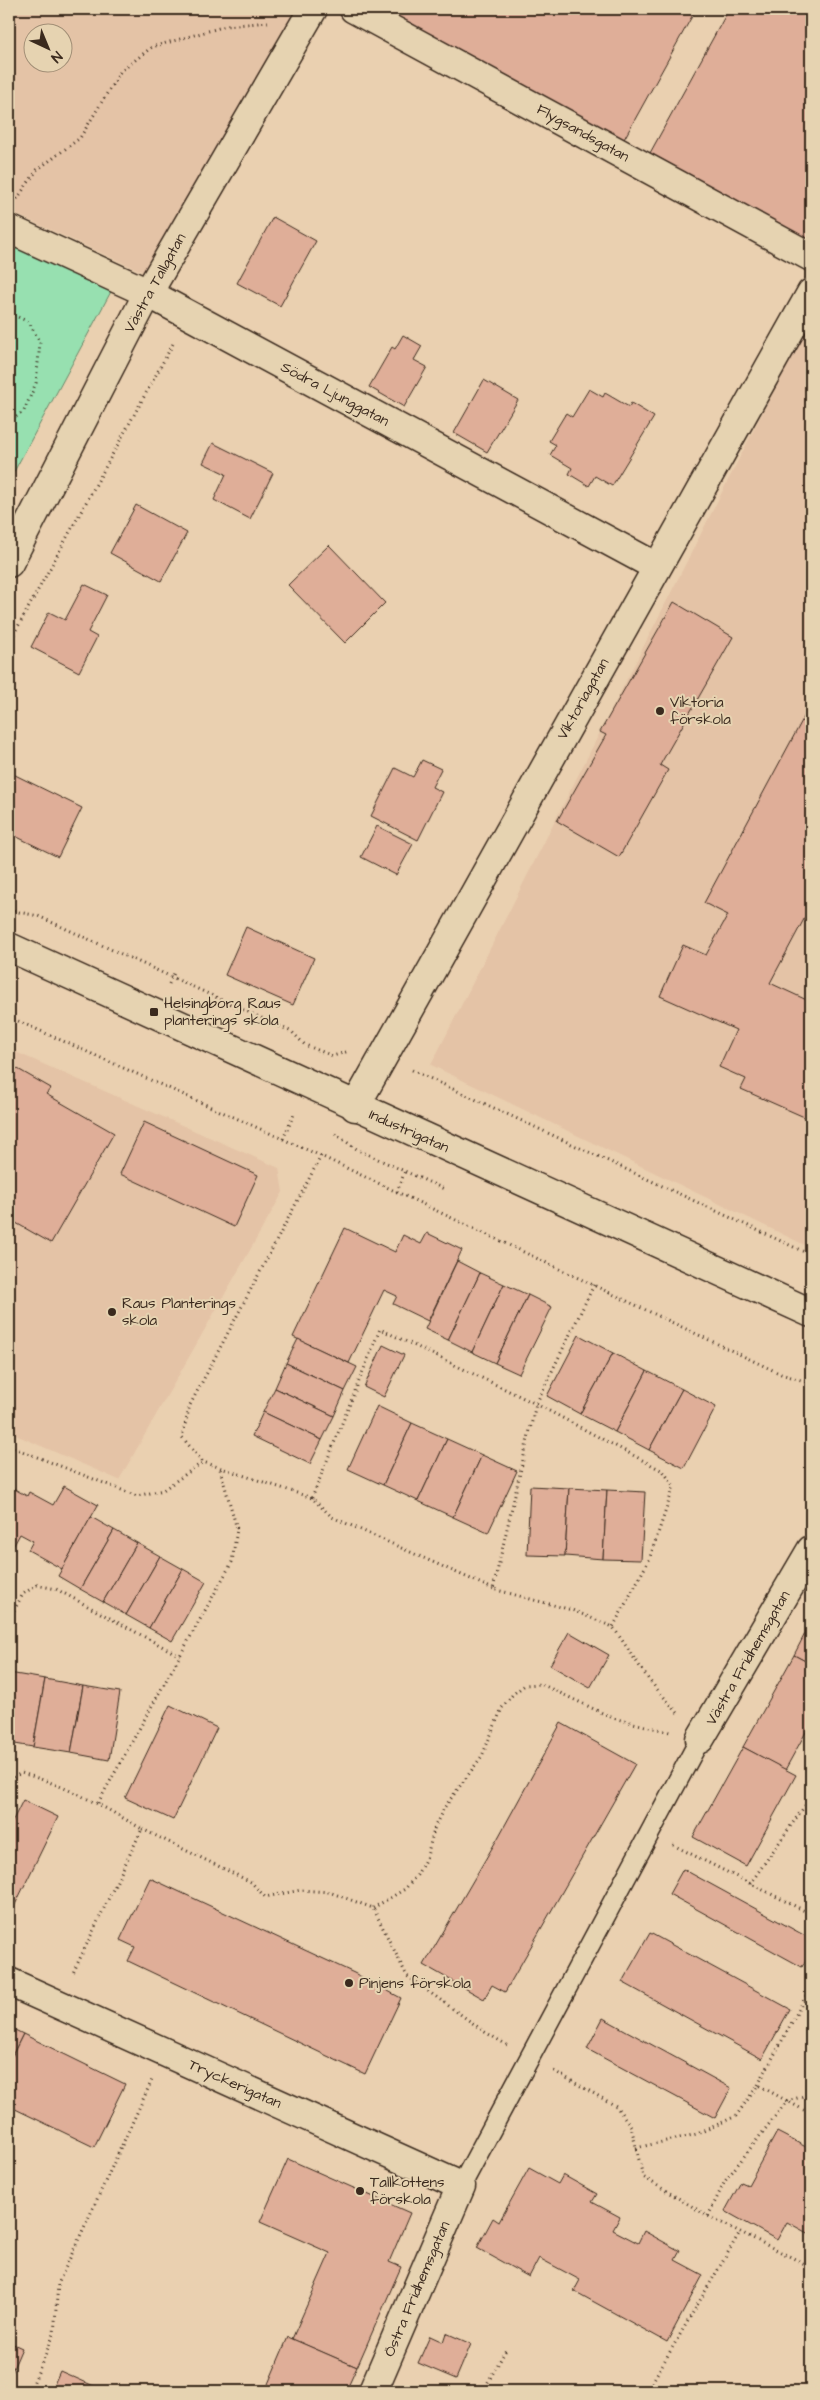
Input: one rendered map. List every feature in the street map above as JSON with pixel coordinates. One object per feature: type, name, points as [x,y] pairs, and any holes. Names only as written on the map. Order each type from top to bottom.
[{"type":"street","name":"Flygsandsgatan","points":[[354,9],[811,257]]},
{"type":"street","name":"Västra Tallgatan","points":[[9,563],[148,293],[310,13]]},
{"type":"street","name":"Södra Ljunggatan","points":[[11,217],[188,315],[657,567]]},
{"type":"street","name":"Viktoriagatan","points":[[356,1107],[811,293]]},
{"type":"street","name":"Industrigatan","points":[[9,947],[811,1313]]},
{"type":"street","name":"Västra Fridhemsgatan","points":[[700,1739],[811,1550]]},
{"type":"street","name":"Tryckerigatan","points":[[9,1982],[461,2186]]},
{"type":"street","name":"Östra Fridhemsgatan","points":[[373,2391],[461,2186]]},
{"type":"lane","points":[[461,2186],[700,1739]]},
{"type":"path","points":[[11,217],[37,170],[80,138],[120,72],[152,47],[226,26],[310,13]]},
{"type":"path","points":[[9,313],[29,322],[40,343],[36,383],[24,411],[9,422]]},
{"type":"path","points":[[9,643],[188,315]]},
{"type":"path","points":[[9,910],[38,916],[172,979],[292,1032],[305,1044],[333,1056],[359,1047],[384,1057],[811,1255]]},
{"type":"path","points":[[169,984],[174,973]]},
{"type":"path","points":[[9,1017],[321,1156],[780,1374],[811,1383]]},
{"type":"path","points":[[283,1139],[297,1108]]},
{"type":"path","points":[[327,1129],[358,1150],[444,1189]]},
{"type":"path","points":[[321,1156],[190,1405],[182,1437],[203,1462],[312,1498],[332,1516],[493,1589],[572,1610],[613,1627],[649,1680],[700,1739]]},
{"type":"path","points":[[397,1192],[405,1171]]},
{"type":"path","points":[[493,1589],[536,1404],[594,1285]]},
{"type":"path","points":[[312,1498],[380,1329],[536,1404],[663,1471],[674,1486],[649,1560],[613,1627]]},
{"type":"path","points":[[9,1446],[136,1496],[163,1490],[203,1462]]},
{"type":"path","points":[[98,1803],[232,1562],[237,1529],[220,1468]]},
{"type":"path","points":[[9,1620],[23,1594],[37,1586],[56,1589],[180,1656]]},
{"type":"path","points":[[374,1908],[405,1889],[417,1874],[427,1856],[435,1826],[444,1808],[482,1756],[502,1708],[513,1694],[525,1685],[541,1684],[612,1718],[700,1739]]},
{"type":"path","points":[[9,1780],[21,1773],[54,1782],[98,1803],[142,1829],[251,1882],[264,1897],[301,1890],[329,1892],[374,1908],[407,1976],[485,2032],[616,2106],[631,2126],[643,2176],[708,2216],[811,2267]]},
{"type":"path","points":[[750,1884],[811,1797]]},
{"type":"path","points":[[57,2004],[142,1829]]},
{"type":"path","points":[[650,1834],[811,1914]]},
{"type":"path","points":[[636,2148],[697,2134],[736,2116],[758,2085],[811,1986]]},
{"type":"path","points":[[30,2391],[54,2334],[58,2284],[165,2053]]},
{"type":"path","points":[[758,2085],[811,2114]]},
{"type":"path","points":[[708,2216],[725,2181],[787,2101],[811,2094]]},
{"type":"path","points":[[647,2391],[740,2232]]},
{"type":"path","points":[[483,2391],[507,2348]]},
{"type":"shaded area","points":[[9,9],[297,9],[154,277],[9,211]]},
{"type":"shaded area","points":[[811,317],[811,1248],[431,1065]]},
{"type":"shaded area","name":"Raus Planterings skola","points":[[9,1049],[279,1168],[283,1192],[119,1480],[9,1432]]},
{"type":"green space","points":[[9,239],[114,286],[9,481]]},
{"type":"building","points":[[383,9],[696,9],[623,141]]},
{"type":"building","points":[[729,9],[811,9],[811,241],[650,153]]},
{"type":"building","points":[[273,217],[316,241],[280,306],[237,283]]},
{"type":"building","points":[[403,335],[422,346],[414,360],[427,367],[404,407],[369,387],[392,347],[395,349]]},
{"type":"building","points":[[484,380],[518,400],[487,452],[454,433]]},
{"type":"building","points":[[589,389],[603,397],[605,393],[629,407],[631,403],[654,417],[612,486],[595,476],[589,486],[569,474],[572,468],[550,455],[556,445],[549,441],[566,413],[572,417]]},
{"type":"building","points":[[213,443],[273,473],[250,519],[214,500],[226,474],[203,463]]},
{"type":"building","points":[[136,505],[187,533],[161,581],[110,553]]},
{"type":"building","points":[[329,545],[385,603],[345,643],[288,585]]},
{"type":"building","points":[[84,584],[107,595],[88,632],[97,637],[79,672],[31,647],[49,612],[65,620]]},
{"type":"building","points":[[674,602],[733,637],[660,765],[668,770],[619,857],[557,821],[606,735],[600,732]]},
{"type":"building","points":[[811,704],[811,906],[770,983],[811,1002],[811,1120],[741,1089],[746,1079],[719,1067],[736,1030],[660,996],[683,945],[706,955],[728,915],[704,903]]},
{"type":"building","points":[[422,760],[441,769],[432,787],[442,792],[418,840],[371,816],[395,768],[413,777]]},
{"type":"building","points":[[9,772],[82,808],[58,857],[9,833]]},
{"type":"building","points":[[377,826],[413,844],[396,875],[361,857]]},
{"type":"building","points":[[246,927],[314,958],[293,1005],[225,975]]},
{"type":"building","points":[[9,1064],[51,1088],[46,1094],[114,1133],[51,1243],[9,1219]]},
{"type":"building","points":[[144,1122],[258,1175],[234,1227],[120,1174]]},
{"type":"building","points":[[345,1228],[395,1252],[403,1235],[421,1244],[427,1233],[462,1250],[428,1321],[393,1304],[397,1296],[384,1290],[349,1363],[293,1337]]},
{"type":"building","points":[[457,1261],[480,1273],[448,1340],[425,1329]]},
{"type":"building","points":[[480,1273],[504,1284],[472,1352],[448,1340]]},
{"type":"building","points":[[504,1284],[528,1295],[495,1363],[472,1352]]},
{"type":"building","points":[[528,1295],[552,1307],[519,1374],[495,1363]]},
{"type":"building","points":[[579,1335],[613,1353],[580,1414],[547,1396]]},
{"type":"building","points":[[298,1339],[357,1367],[345,1391],[286,1363]]},
{"type":"building","points":[[383,1345],[404,1355],[384,1397],[364,1387]]},
{"type":"building","points":[[613,1353],[647,1371],[615,1432],[580,1414]]},
{"type":"building","points":[[286,1363],[345,1391],[334,1416],[275,1388]]},
{"type":"building","points":[[647,1371],[682,1389],[649,1450],[615,1432]]},
{"type":"building","points":[[275,1388],[334,1416],[322,1440],[263,1412]]},
{"type":"building","points":[[682,1389],[716,1407],[684,1468],[649,1450]]},
{"type":"building","points":[[377,1406],[412,1423],[383,1485],[348,1469]]},
{"type":"building","points":[[263,1412],[322,1440],[310,1464],[252,1436]]},
{"type":"building","points":[[412,1423],[447,1439],[418,1501],[383,1485]]},
{"type":"building","points":[[447,1439],[482,1455],[453,1517],[418,1501]]},
{"type":"building","points":[[482,1455],[517,1471],[488,1533],[453,1517]]},
{"type":"building","points":[[9,1486],[27,1496],[29,1492],[53,1505],[64,1486],[98,1505],[62,1569],[28,1550],[33,1541],[20,1534],[9,1554]]},
{"type":"building","points":[[530,1486],[569,1488],[565,1556],[527,1555]]},
{"type":"building","points":[[569,1488],[607,1490],[603,1559],[565,1556]]},
{"type":"building","points":[[607,1490],[645,1492],[641,1560],[603,1559]]},
{"type":"building","points":[[91,1517],[114,1530],[80,1589],[58,1576]]},
{"type":"building","points":[[114,1530],[137,1543],[103,1602],[80,1589]]},
{"type":"building","points":[[137,1543],[160,1556],[126,1615],[103,1602]]},
{"type":"building","points":[[160,1556],[183,1569],[149,1628],[126,1615]]},
{"type":"building","points":[[183,1569],[206,1582],[172,1641],[149,1628]]},
{"type":"building","points":[[811,1622],[811,1664],[794,1655]]},
{"type":"building","points":[[569,1632],[609,1655],[590,1688],[550,1665]]},
{"type":"building","points":[[794,1655],[811,1664],[811,1723],[785,1770],[743,1747]]},
{"type":"building","points":[[9,1673],[45,1679],[33,1747],[9,1743]]},
{"type":"building","points":[[45,1679],[83,1686],[71,1753],[33,1747]]},
{"type":"building","points":[[83,1686],[120,1692],[109,1760],[71,1753]]},
{"type":"building","points":[[170,1705],[217,1728],[173,1820],[125,1798]]},
{"type":"building","points":[[561,1723],[635,1764],[505,1992],[492,1985],[484,1999],[424,1965],[499,1836]]},
{"type":"building","points":[[743,1747],[796,1775],[746,1866],[693,1837]]},
{"type":"building","points":[[23,1800],[58,1817],[9,1917],[9,1828]]},
{"type":"building","points":[[683,1869],[811,1939],[811,1950],[802,1967],[669,1894]]},
{"type":"building","points":[[150,1878],[354,1973],[401,1998],[365,2074],[128,1961],[135,1947],[120,1940]]},
{"type":"building","points":[[650,1933],[790,2009],[762,2059],[622,1982]]},
{"type":"building","points":[[603,2018],[731,2088],[715,2118],[587,2049]]},
{"type":"building","points":[[9,2027],[23,2034],[9,2062]]},
{"type":"building","points":[[23,2034],[125,2084],[94,2147],[9,2106],[9,2062]]},
{"type":"building","points":[[777,2132],[806,2147],[811,2138],[811,2235],[787,2222],[777,2240],[725,2211],[741,2182],[748,2185]]},
{"type":"building","points":[[288,2159],[410,2213],[389,2262],[401,2267],[357,2367],[292,2339],[330,2253],[260,2222]]},
{"type":"building","points":[[529,2168],[558,2184],[563,2175],[597,2194],[592,2202],[620,2217],[613,2230],[638,2243],[644,2231],[680,2251],[675,2260],[703,2275],[667,2342],[574,2291],[580,2280],[539,2258],[529,2277],[477,2248],[493,2218],[499,2222]]},
{"type":"building","points":[[446,2333],[471,2344],[456,2379],[418,2363],[430,2336],[443,2342]]},
{"type":"building","points":[[288,2337],[357,2367],[346,2391],[265,2391]]},
{"type":"building","points":[[9,2342],[22,2348],[9,2378]]},
{"type":"building","points":[[60,2371],[105,2391],[51,2391]]},
{"type":"place","name":"Viktoria förskola","points":[[660,711]]},
{"type":"place","name":"Helsingborg Raus planterings skola","points":[[154,1012]]},
{"type":"place","name":"Raus Planterings skola","points":[[112,1312]]},
{"type":"place","name":"Pinjens förskola","points":[[349,1983]]},
{"type":"place","name":"Tallkottens förskola","points":[[360,2191]]}]
